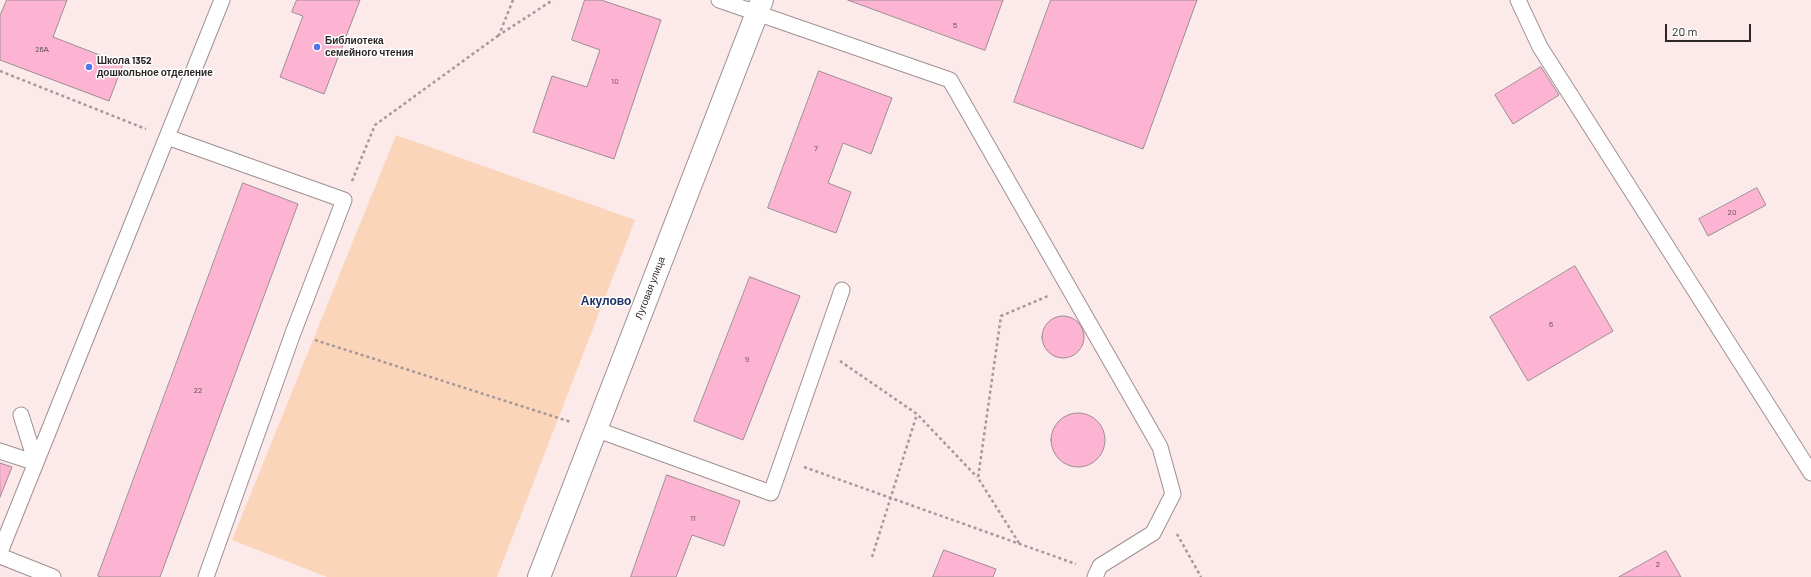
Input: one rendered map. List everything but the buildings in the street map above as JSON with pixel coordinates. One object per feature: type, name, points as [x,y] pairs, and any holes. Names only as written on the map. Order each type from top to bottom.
[{"type":"street","name":"Луговая улица","points":[[539,577],[759,7]]},
{"type":"lane","points":[[0,552],[222,0]]},
{"type":"lane","points":[[719,0],[759,7],[950,80],[1160,447],[1173,494],[1153,533],[1100,566],[1097,574]]},
{"type":"lane","points":[[1518,0],[1540,47],[1811,473]]},
{"type":"lane","points":[[167,138],[344,200],[293,333],[206,577]]},
{"type":"lane","points":[[596,429],[771,493],[842,290]]},
{"type":"lane","points":[[21,415],[36,463]]},
{"type":"lane","points":[[0,451],[36,463]]},
{"type":"lane","points":[[0,556],[53,577]]},
{"type":"path","points":[[499,35],[513,0]]},
{"type":"path","points":[[344,200],[375,126],[499,35],[553,0]]},
{"type":"path","points":[[0,71],[167,138]]},
{"type":"path","points":[[978,478],[1001,316],[1068,288]]},
{"type":"path","points":[[293,333],[596,429]]},
{"type":"path","points":[[822,348],[917,414],[978,478],[1019,543]]},
{"type":"path","points":[[872,557],[917,414]]},
{"type":"path","points":[[783,460],[1019,543],[1097,574]]},
{"type":"path","points":[[1164,510],[1201,577]]},
{"type":"shaded area","points":[[396,135],[635,220],[497,577],[327,577],[232,540]]},
{"type":"place","name":"Библиотека семейного чтения","points":[[317,47]]},
{"type":"place","name":"Школа 1352 дошкольное отделение","points":[[89,67]]},
{"type":"district","name":"Акулово","points":[[606,301]]}]
